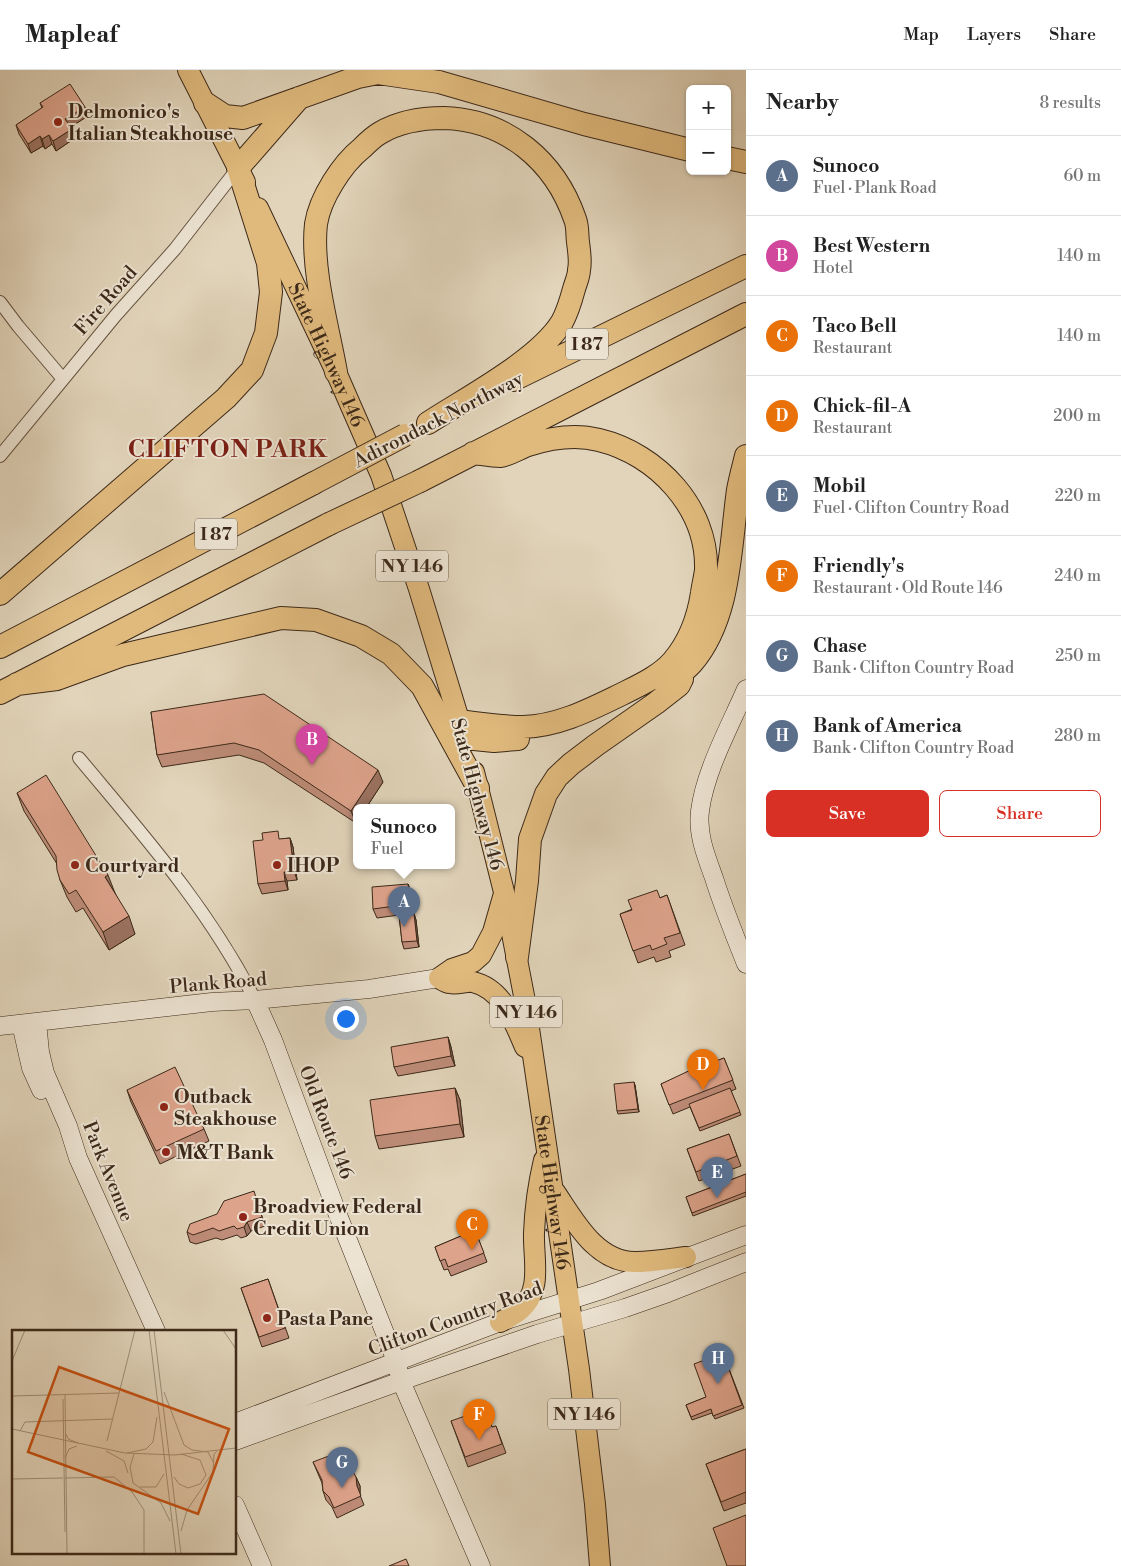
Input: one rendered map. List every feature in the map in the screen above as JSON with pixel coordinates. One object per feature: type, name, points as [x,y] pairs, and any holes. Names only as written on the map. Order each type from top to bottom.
[{"type":"highway","points":[[205,104],[225,116],[243,118],[358,77],[378,74],[403,76],[439,82],[584,124],[686,149]]},
{"type":"highway","points":[[0,594],[226,398],[252,370],[266,333],[271,292],[268,263],[238,168],[298,98]]},
{"type":"highway","points":[[336,372],[315,256],[316,222],[322,205],[340,170],[351,157],[380,133],[403,123],[423,118],[467,120],[493,128],[513,138],[537,156],[556,177],[576,220],[580,269],[569,305],[561,322],[550,336],[521,363],[428,423]]},
{"type":"highway","points":[[731,159],[746,162]]},
{"type":"highway","name":"Adirondack Northway","points":[[0,647],[428,423],[746,266]]},
{"type":"highway","name":"I 87","points":[[8,688],[329,524],[420,481],[746,314]]},
{"type":"highway","points":[[462,729],[504,726],[524,727],[546,724],[597,707],[648,681],[672,663],[690,638],[700,611],[706,570],[702,541],[691,510],[676,487],[658,469],[636,454],[597,439],[572,437],[557,438],[528,445],[501,456],[473,453]]},
{"type":"highway","points":[[517,957],[528,881],[530,839],[546,794],[558,777],[571,764],[679,685],[705,645],[717,622],[729,566],[738,489],[746,456]]},
{"type":"highway","points":[[8,688],[57,680],[123,655],[282,618],[316,620],[361,636],[391,654],[422,686],[478,788]]},
{"type":"highway","points":[[462,729],[501,741],[549,735],[576,729],[604,719],[666,686],[692,663]]},
{"type":"main road","name":"State Highway 146","points":[[188,70],[285,262],[381,475],[419,589],[462,729],[504,892],[517,957],[579,1369],[595,1504],[600,1566]]},
{"type":"main road","points":[[439,978],[452,969],[473,962],[481,955],[493,932],[504,892]]},
{"type":"main road","points":[[439,978],[450,983],[470,982],[492,990],[511,1015],[534,1067]]},
{"type":"main road","points":[[500,1322],[521,1310],[530,1296],[534,1285],[536,1272],[534,1236],[536,1195],[546,1150]]},
{"type":"main road","points":[[552,1189],[587,1237],[596,1247],[610,1256],[634,1262],[686,1257]]},
{"type":"street","name":"Fire Road","points":[[0,456],[116,315],[175,249],[238,168]]},
{"type":"street","points":[[0,302],[63,379]]},
{"type":"street","points":[[746,689],[709,774],[700,812],[703,848],[746,964]]},
{"type":"street","name":"Old Route 146","points":[[79,758],[157,852],[197,904],[236,963],[255,1000],[273,1040],[402,1381],[481,1566]]},
{"type":"street","name":"Plank Road","points":[[0,1026],[212,1002],[255,1000],[378,988],[439,978]]},
{"type":"street","name":"Park Avenue","points":[[29,1023],[26,1052],[38,1085],[59,1131],[78,1158],[156,1330]]},
{"type":"street","name":"Clifton Country Road","points":[[236,1423],[500,1322],[568,1301],[746,1235]]},
{"type":"street","points":[[236,1441],[537,1334],[668,1293],[746,1262]]},
{"type":"street","points":[[236,1507],[262,1566]]},
{"type":"building","name":"Delmonico's Italian Steakhouse","points":[[70,84],[85,107],[65,119],[72,129],[53,141],[49,135],[42,139],[40,136],[28,144],[16,125],[43,107],[40,103]]},
{"type":"building","points":[[264,694],[378,770],[356,804],[353,804],[351,811],[259,750],[234,743],[157,755],[151,712]]},
{"type":"building","points":[[46,775],[108,875],[105,877],[129,916],[103,932],[76,890],[69,894],[60,880],[56,856],[17,793]]},
{"type":"building","name":"IHOP","points":[[278,831],[279,839],[290,838],[294,871],[284,872],[285,881],[258,884],[253,841],[263,840],[262,833]]},
{"type":"building","points":[[408,884],[410,904],[373,909],[372,887]]},
{"type":"building","points":[[657,890],[660,898],[667,895],[680,933],[664,938],[667,944],[652,950],[650,945],[633,951],[620,914],[632,910],[628,900]]},
{"type":"building","points":[[414,914],[417,941],[402,942],[399,915]]},
{"type":"building","points":[[448,1037],[451,1056],[394,1067],[391,1047]]},
{"type":"building","points":[[724,1058],[733,1080],[669,1105],[661,1084],[697,1067]]},
{"type":"building","points":[[175,1067],[204,1129],[156,1151],[127,1090]]},
{"type":"building","points":[[634,1082],[638,1109],[617,1111],[614,1084]]},
{"type":"building","points":[[455,1088],[460,1124],[375,1136],[370,1100]]},
{"type":"building","points":[[730,1088],[740,1112],[699,1128],[689,1104]]},
{"type":"building","points":[[729,1134],[737,1156],[696,1172],[687,1149]]},
{"type":"building","points":[[746,1174],[746,1192],[692,1213],[686,1197]]},
{"type":"building","points":[[254,1191],[262,1217],[247,1222],[244,1227],[237,1229],[234,1226],[219,1231],[213,1228],[193,1235],[187,1232],[190,1224],[217,1214],[224,1201]]},
{"type":"building","points":[[475,1230],[484,1253],[448,1267],[445,1259],[440,1261],[435,1247]]},
{"type":"building","name":"Pasta Pane","points":[[268,1279],[285,1328],[259,1337],[241,1288]]},
{"type":"building","points":[[723,1353],[742,1405],[713,1416],[711,1409],[691,1417],[686,1405],[706,1397],[694,1364]]},
{"type":"building","points":[[485,1409],[492,1427],[496,1426],[502,1444],[465,1457],[451,1421]]},
{"type":"building","points":[[746,1449],[746,1492],[721,1502],[706,1464]]},
{"type":"building","points":[[342,1451],[356,1477],[361,1496],[334,1508],[329,1497],[323,1491],[322,1480],[313,1462]]},
{"type":"building","points":[[746,1515],[746,1566],[727,1566],[713,1528]]},
{"type":"building","points":[[406,1559],[409,1566],[389,1566]]},
{"type":"place","name":"Delmonico's Italian Steakhouse","points":[[58,122]]},
{"type":"place","name":"Best Western","points":[[312,765]]},
{"type":"place","name":"Courtyard","points":[[75,865]]},
{"type":"place","name":"IHOP","points":[[277,865]]},
{"type":"place","name":"Sunoco","points":[[404,927]]},
{"type":"place","name":"Chick-fil-A","points":[[703,1090]]},
{"type":"place","name":"Outback Steakhouse","points":[[164,1107]]},
{"type":"place","name":"M&T Bank","points":[[166,1152]]},
{"type":"place","name":"Mobil","points":[[717,1198]]},
{"type":"place","name":"Broadview Federal Credit Union","points":[[243,1217]]},
{"type":"place","name":"Taco Bell","points":[[472,1250]]},
{"type":"place","name":"Pasta Pane","points":[[267,1318]]},
{"type":"place","name":"Bank of America","points":[[718,1384]]},
{"type":"place","name":"Friendly's","points":[[479,1440]]},
{"type":"place","name":"Chase","points":[[342,1488]]},
{"type":"district","name":"CLIFTON PARK","points":[[228,449]]}]
